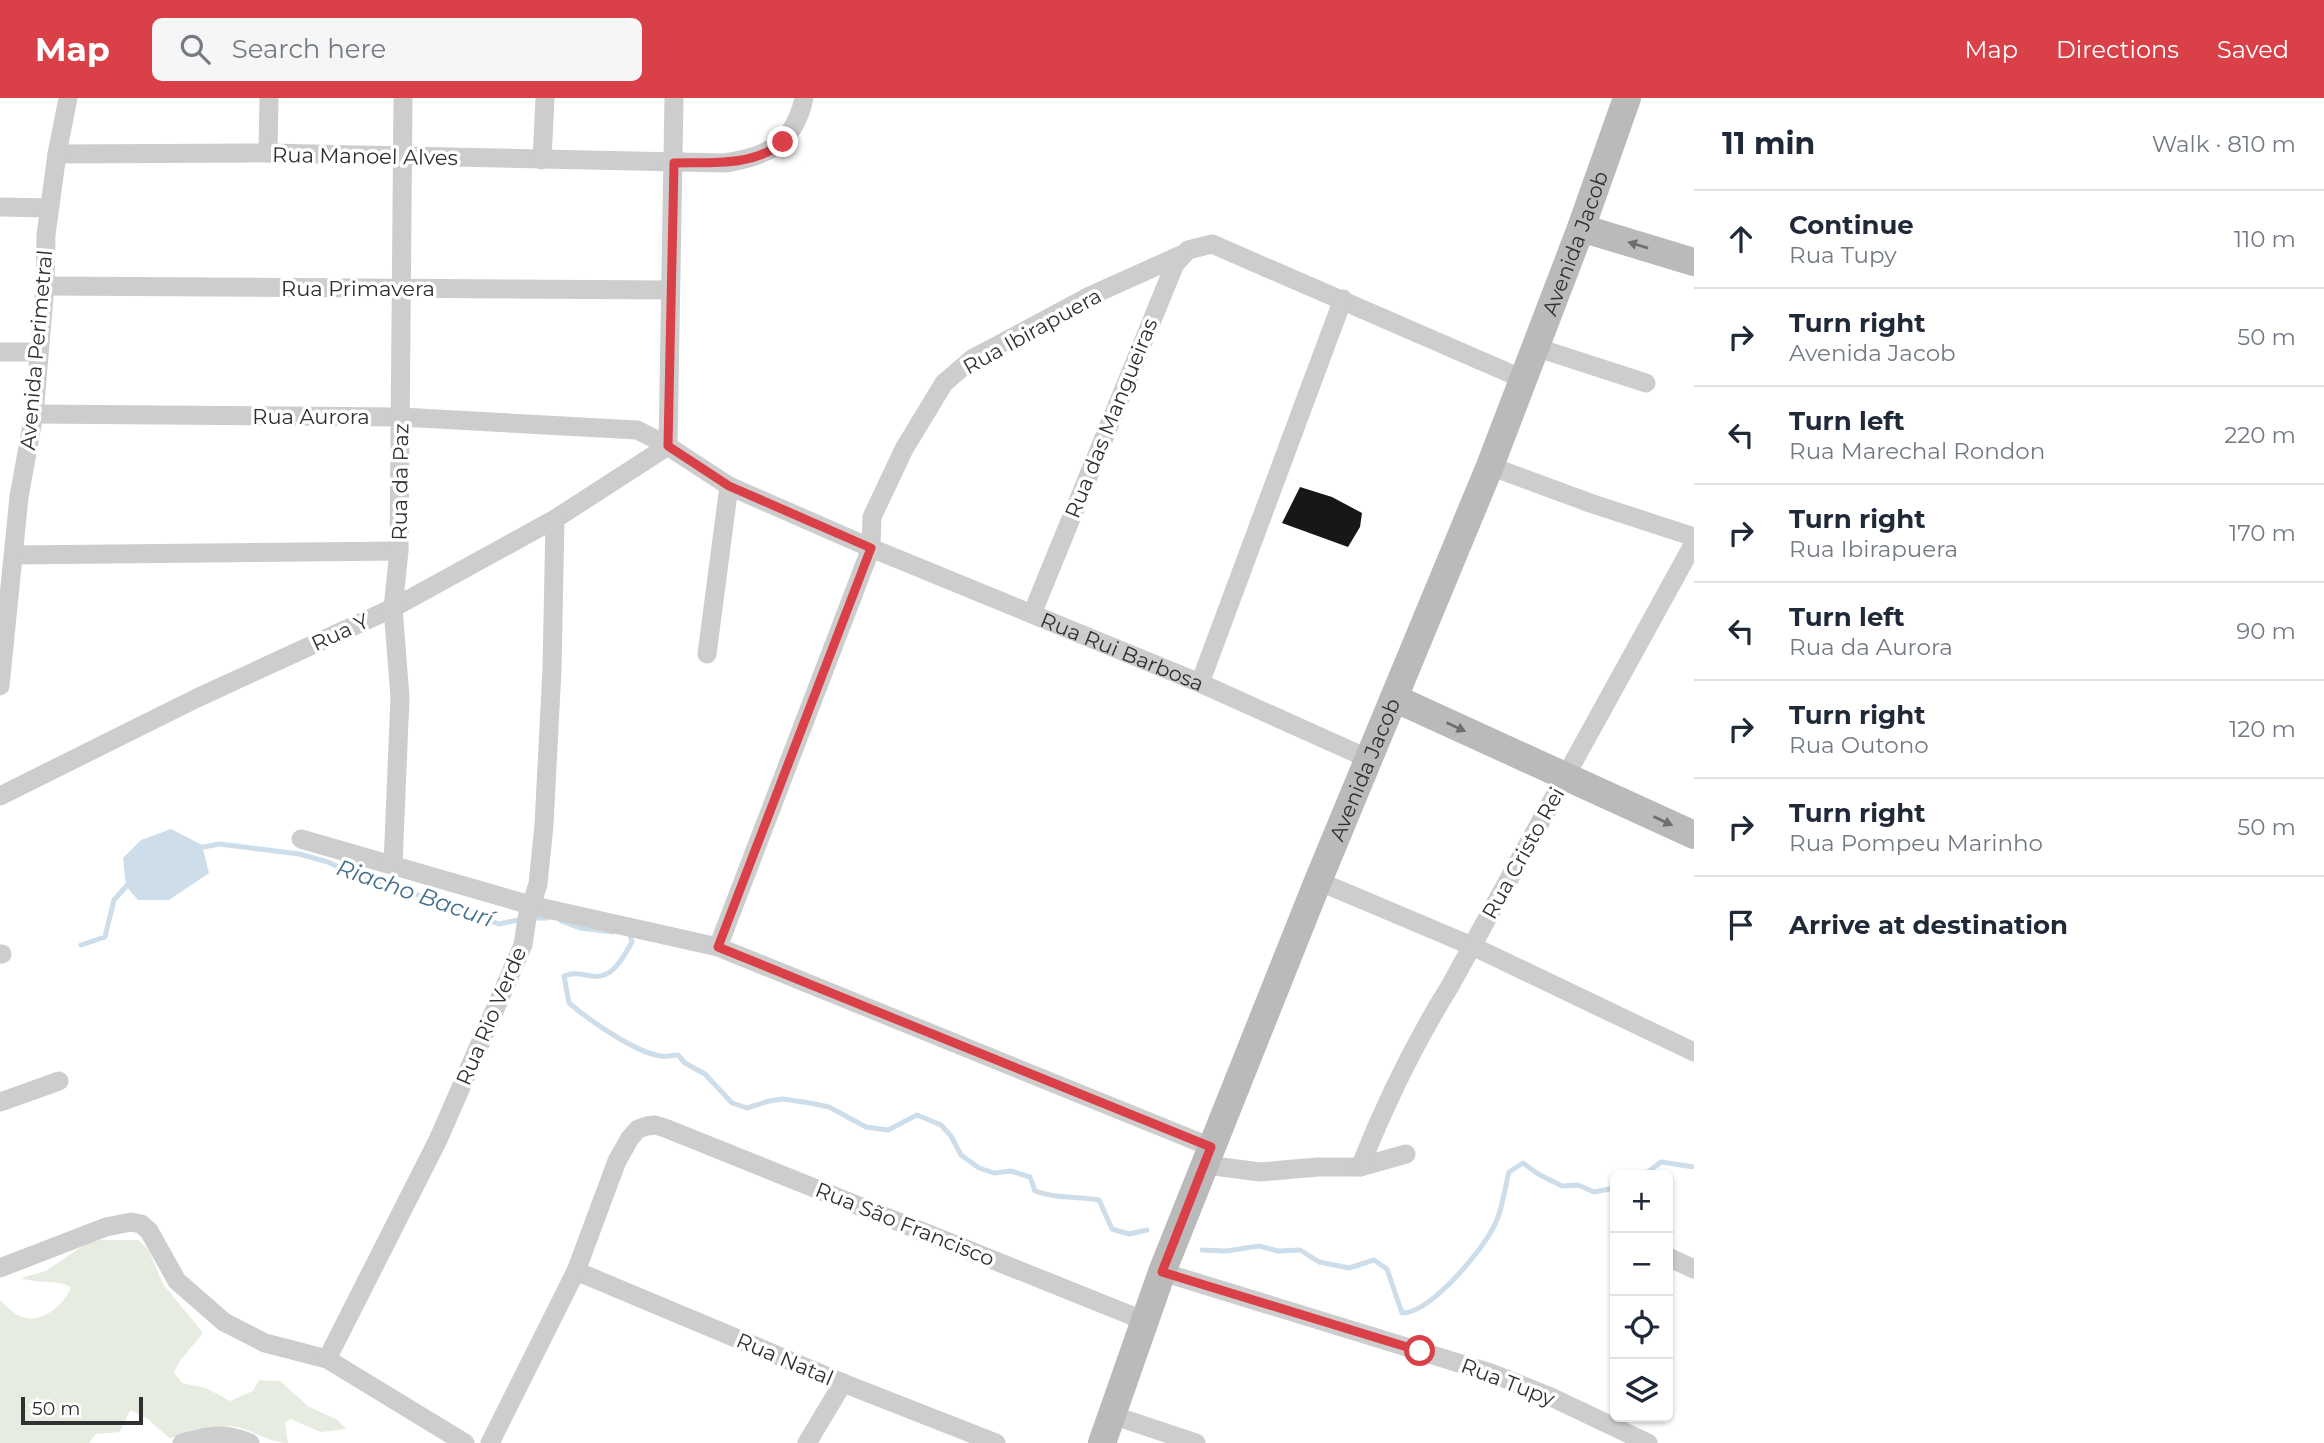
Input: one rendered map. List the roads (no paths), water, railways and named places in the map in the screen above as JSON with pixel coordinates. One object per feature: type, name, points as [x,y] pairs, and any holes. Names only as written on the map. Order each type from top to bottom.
[{"type":"main road","name":"Avenida Jacob","points":[[1102,1443],[1162,1272],[1318,881],[1490,466],[1581,228],[1627,98]]},
{"type":"main road","points":[[1581,228],[1694,262]]},
{"type":"main road","points":[[1394,698],[1694,835]]},
{"type":"street","name":"Avenida Perimetral","points":[[0,685],[1,649],[14,555],[10,497],[34,414],[45,286],[46,235],[68,98]]},
{"type":"street","points":[[268,98],[268,153]]},
{"type":"street","name":"Rua da Paz","points":[[393,865],[400,697],[393,608],[399,551],[403,98]]},
{"type":"street","points":[[542,160],[545,98]]},
{"type":"street","points":[[668,446],[674,98]]},
{"type":"street","name":"Rua Manoel Alves","points":[[57,154],[268,153],[725,163],[749,159],[774,149],[783,142],[798,120],[804,98]]},
{"type":"street","points":[[0,207],[49,208]]},
{"type":"street","points":[[1181,255],[1188,250],[1212,244],[1522,379]]},
{"type":"street","name":"Rua Ibirapuera","points":[[718,947],[871,548],[872,517],[904,449],[944,383],[972,359],[1090,296],[1181,255]]},
{"type":"street","name":"Rua das Mangueiras","points":[[1032,614],[1181,255]]},
{"type":"street","name":"Rua Primavera","points":[[45,286],[670,290]]},
{"type":"street","points":[[1200,683],[1343,299]]},
{"type":"street","points":[[1535,347],[1646,383]]},
{"type":"street","points":[[0,352],[39,352]]},
{"type":"street","name":"Rua Aurora","points":[[34,414],[401,417],[629,429],[646,434],[668,446],[729,486]]},
{"type":"street","name":"Rua Y","points":[[0,796],[197,698],[393,608],[555,519],[668,446]]},
{"type":"street","points":[[1490,466],[1694,537]]},
{"type":"street","points":[[707,654],[729,486]]},
{"type":"street","name":"Rua Rui Barbosa","points":[[729,486],[871,548],[1200,683],[1370,759]]},
{"type":"street","name":"Rua Rio Verde","points":[[327,1359],[444,1128],[523,945],[530,905],[538,884],[544,824],[555,519]]},
{"type":"street","name":"Rua Cristo Rei","points":[[1360,1167],[1405,1065],[1694,543]]},
{"type":"street","points":[[14,555],[399,551]]},
{"type":"street","points":[[301,839],[530,905],[718,947],[1208,1156],[1260,1172],[1360,1167],[1406,1154]]},
{"type":"street","points":[[1318,881],[1472,946],[1694,1052]]},
{"type":"street","points":[[0,1102],[59,1082]]},
{"type":"street","name":"Rua São Francisco","points":[[576,1271],[617,1161],[638,1129],[655,1125],[1144,1321]]},
{"type":"street","points":[[0,1268],[106,1227],[136,1222],[145,1227],[177,1281],[224,1322],[265,1343],[327,1359],[465,1443]]},
{"type":"street","points":[[1673,1259],[1694,1269]]},
{"type":"street","points":[[490,1443],[576,1271]]},
{"type":"street","name":"Rua Natal","points":[[576,1271],[843,1383],[996,1443]]},
{"type":"street","name":"Rua Tupy","points":[[1162,1272],[1491,1373],[1551,1397],[1648,1443]]},
{"type":"street","points":[[807,1443],[843,1383]]},
{"type":"street","points":[[1112,1415],[1196,1443]]},
{"type":"street","points":[[182,1443],[212,1434],[235,1437],[250,1443]]},
{"type":"water","points":[[171,829],[202,845],[209,873],[169,900],[138,900],[126,886],[123,858],[141,840]]},
{"type":"waterway","name":"Riacho Bacurí","points":[[198,848],[219,844],[299,854],[499,924],[527,918],[548,918]]},
{"type":"waterway","name":"Riacho Bacurí","points":[[81,945],[105,937],[114,900],[129,883]]},
{"type":"waterway","name":"Riacho Bacurí","points":[[561,921],[580,928],[613,932]]},
{"type":"waterway","name":"Riacho Bacurí","points":[[629,933],[632,942],[611,971],[599,976],[564,976],[569,1003],[600,1026],[639,1049],[663,1056],[678,1055],[685,1063],[705,1074],[732,1103],[747,1108],[783,1099],[810,1103],[829,1107],[866,1127],[888,1130],[917,1115],[941,1125],[951,1136],[961,1155],[979,1168],[994,1173],[1011,1171],[1030,1177],[1035,1191],[1043,1194],[1099,1200],[1112,1229],[1129,1234],[1147,1230]]},
{"type":"waterway","name":"Riacho Bacurí","points":[[1651,1170],[1661,1162],[1694,1167]]},
{"type":"waterway","name":"Riacho Bacurí","points":[[1202,1250],[1226,1251],[1259,1246],[1278,1251],[1300,1250],[1319,1262],[1349,1268],[1374,1260],[1387,1269],[1402,1313],[1426,1303],[1465,1267],[1486,1240],[1495,1223],[1509,1172],[1523,1163],[1562,1186],[1578,1185],[1594,1192],[1610,1189]]}]
